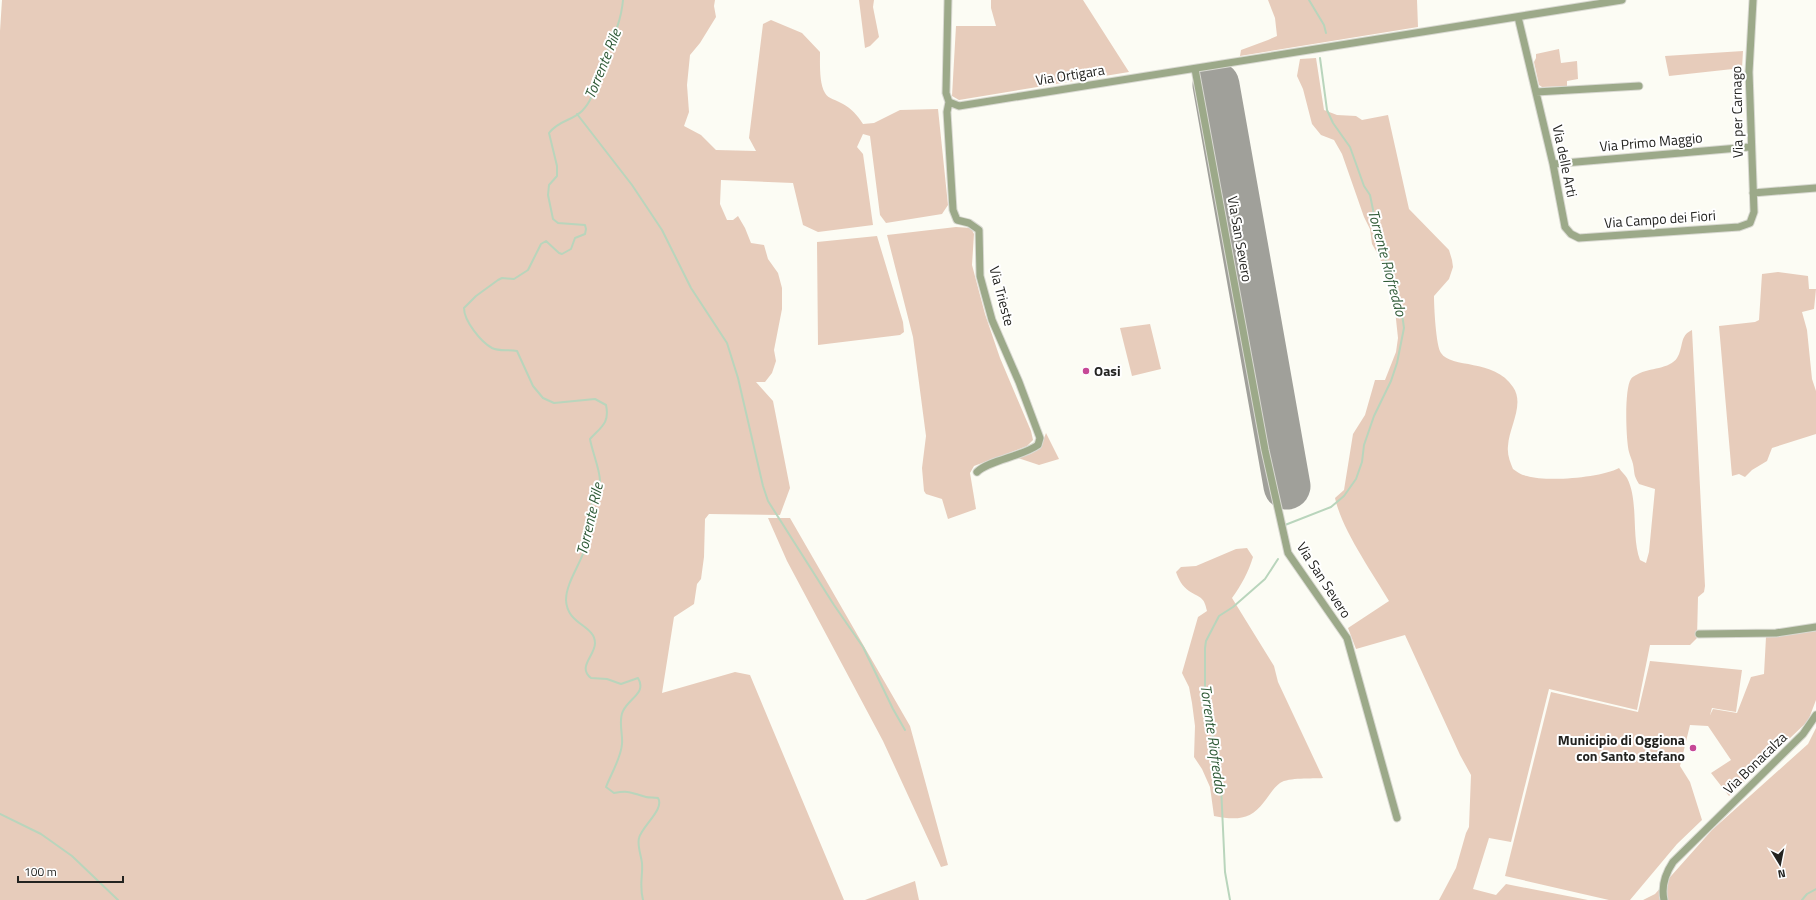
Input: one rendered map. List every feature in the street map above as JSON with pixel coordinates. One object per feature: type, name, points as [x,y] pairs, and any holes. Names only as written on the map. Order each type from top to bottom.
[{"type":"street","name":"Via Trieste","points":[[948,0],[946,93],[949,102],[947,112],[953,210],[957,220],[969,224],[979,230],[980,276],[992,320],[1019,382],[1040,438],[1038,445],[1031,450],[985,466],[977,472]]},
{"type":"street","points":[[1195,69],[1604,1],[1622,0]]},
{"type":"street","name":"Via per Carnago","points":[[1750,223],[1754,212],[1750,147],[1749,48],[1753,0]]},
{"type":"street","name":"Via delle Arti","points":[[1518,16],[1553,164],[1565,227],[1571,234]]},
{"type":"street","name":"Via Ortigara","points":[[949,102],[959,106],[1195,69]]},
{"type":"street","name":"Via San Severo","points":[[1195,69],[1264,450],[1288,553],[1347,638],[1397,818]]},
{"type":"street","points":[[1536,92],[1640,86]]},
{"type":"street","name":"Via Primo Maggio","points":[[1553,164],[1750,147]]},
{"type":"street","points":[[1753,193],[1816,188]]},
{"type":"street","name":"Via Campo dei Fiori","points":[[1571,234],[1579,238],[1740,227],[1750,223]]},
{"type":"street","points":[[1699,634],[1776,632],[1816,627]]},
{"type":"street","name":"Via Bonacalza","points":[[1664,900],[1663,887],[1668,870],[1679,854],[1803,734],[1816,715]]},
{"type":"shaded area","points":[[2,0],[715,0],[714,6],[716,17],[700,43],[690,55],[687,85],[689,112],[684,126],[701,135],[716,150],[756,151],[749,138],[763,24],[771,20],[802,33],[820,52],[821,79],[826,95],[849,108],[857,115],[863,124],[874,123],[900,110],[938,109],[948,205],[942,214],[886,223],[880,215],[870,136],[863,134],[857,147],[863,154],[873,225],[818,232],[803,225],[793,183],[721,180],[720,204],[727,220],[733,220],[738,216],[751,243],[764,245],[768,259],[778,273],[782,288],[782,309],[774,350],[776,361],[772,373],[765,382],[756,382],[773,401],[790,488],[780,515],[709,514],[705,519],[704,557],[701,579],[697,584],[694,604],[674,617],[662,693],[735,672],[750,675],[844,900],[0,900],[0,31]]},
{"type":"shaded area","points":[[859,0],[874,0],[873,7],[879,37],[870,46],[865,48]]},
{"type":"shaded area","points":[[991,0],[1083,0],[1129,72],[959,100],[952,96],[956,26],[996,26],[991,8]]},
{"type":"shaded area","points":[[1268,0],[1417,0],[1418,27],[1240,56],[1241,50],[1277,36],[1275,18]]},
{"type":"shaded area","points":[[1559,49],[1561,63],[1577,61],[1578,79],[1567,81],[1567,86],[1542,87],[1539,85],[1534,62],[1536,54]]},
{"type":"shaded area","points":[[1743,51],[1742,68],[1669,76],[1665,56]]},
{"type":"shaded area","points":[[1316,58],[1324,110],[1337,115],[1356,116],[1362,120],[1388,115],[1409,209],[1449,250],[1452,260],[1453,267],[1449,279],[1434,296],[1439,349],[1446,358],[1495,372],[1505,378],[1513,387],[1516,394],[1517,408],[1508,449],[1509,458],[1513,469],[1521,474],[1536,478],[1560,479],[1587,477],[1619,468],[1627,478],[1631,487],[1637,551],[1640,560],[1646,563],[1649,552],[1655,489],[1639,484],[1634,474],[1627,437],[1627,393],[1632,378],[1637,374],[1674,362],[1679,354],[1685,335],[1692,330],[1705,586],[1704,592],[1698,597],[1697,638],[1690,645],[1650,645],[1637,710],[1549,689],[1511,842],[1489,838],[1473,889],[1496,895],[1506,884],[1588,900],[1439,900],[1456,868],[1469,827],[1471,775],[1460,755],[1405,635],[1356,649],[1348,628],[1389,601],[1344,524],[1335,498],[1344,490],[1353,434],[1365,415],[1375,380],[1385,380],[1396,352],[1398,338],[1395,310],[1380,258],[1372,244],[1370,229],[1364,217],[1342,154],[1334,140],[1321,135],[1312,124],[1303,89],[1297,76],[1300,59]]},
{"type":"shaded area","points":[[956,227],[971,228],[974,234],[972,265],[985,314],[1000,358],[1031,431],[1033,440],[1027,446],[974,466],[970,473],[976,509],[948,519],[942,499],[926,494],[924,491],[922,468],[926,436],[913,337],[887,235]]},
{"type":"shaded area","points":[[877,236],[903,322],[904,332],[900,335],[818,345],[817,242]]},
{"type":"shaded area","points":[[1778,272],[1808,276],[1809,289],[1816,289],[1814,309],[1802,312],[1807,330],[1812,379],[1816,391],[1816,434],[1772,448],[1767,461],[1752,470],[1745,477],[1739,474],[1732,476],[1719,326],[1755,322],[1759,320],[1762,274]]},
{"type":"shaded area","points":[[1150,324],[1161,369],[1132,376],[1120,328]]},
{"type":"shaded area","points":[[1046,433],[1059,459],[1039,465],[1018,458],[1036,450],[1042,443]]},
{"type":"shaded area","points":[[768,518],[790,518],[910,726],[948,865],[941,867],[883,741],[787,561]]},
{"type":"shaded area","points":[[1247,548],[1253,557],[1239,588],[1232,598],[1274,666],[1278,682],[1323,778],[1284,781],[1276,787],[1253,813],[1242,818],[1229,818],[1214,816],[1210,787],[1202,769],[1194,757],[1195,726],[1192,703],[1189,687],[1182,673],[1198,617],[1207,611],[1206,606],[1199,596],[1184,587],[1176,572],[1181,567],[1196,566],[1236,549]]},
{"type":"shaded area","points":[[1816,631],[1816,700],[1808,721],[1729,796],[1711,773],[1731,760],[1708,726],[1690,725],[1680,766],[1690,782],[1702,820],[1677,844],[1630,900],[1609,900],[1505,876],[1551,692],[1638,712],[1650,661],[1742,670],[1736,712],[1712,708],[1710,715],[1713,709],[1737,713],[1751,677],[1764,674],[1766,637]]},
{"type":"shaded area","points":[[1816,728],[1816,900],[1643,900],[1655,894],[1712,830],[1808,744]]},
{"type":"shaded area","points":[[915,881],[919,900],[865,900]]},
{"type":"waterway","name":"Torrente Rile","points":[[623,0],[618,25],[602,64],[595,89],[590,100],[582,111],[574,117],[557,125],[549,133],[557,166],[557,176],[549,185],[548,195],[553,219],[558,223],[585,225],[585,234],[575,238],[571,249],[562,254],[546,241],[541,244],[528,270],[514,279],[502,278],[498,280],[476,296],[464,308],[470,325],[483,341],[492,348],[498,350],[517,351],[533,386],[543,398],[554,403],[595,399],[606,405],[606,421],[590,439],[599,471],[600,484],[591,506],[588,539],[582,557],[570,581],[566,600],[571,615],[591,632],[594,637],[594,648],[586,666],[587,674],[591,678],[607,679],[621,684],[638,678],[640,683],[639,692],[623,711],[621,723],[621,749],[618,760],[606,787],[614,793],[627,792],[646,797],[658,798],[659,802],[656,812],[639,838],[642,863],[641,889],[643,900]]},
{"type":"waterway","name":"Torrente Riofreddo","points":[[1309,0],[1324,25],[1326,33]]},
{"type":"waterway","name":"Torrente Riofreddo","points":[[1285,525],[1331,507],[1344,496],[1356,479],[1362,462],[1364,445],[1374,416],[1391,381],[1397,363],[1404,328],[1401,307],[1379,239],[1370,195],[1364,186],[1350,147],[1333,123],[1327,110],[1320,58]]},
{"type":"waterway","points":[[577,114],[632,185],[662,230],[691,288],[727,343],[738,378],[763,486],[768,501],[834,605],[863,647],[893,709],[905,730]]},
{"type":"waterway","name":"Torrente Riofreddo","points":[[1230,900],[1225,872],[1221,786],[1205,690],[1205,648],[1206,641],[1219,616],[1233,607],[1265,579],[1278,559]]},
{"type":"waterway","points":[[0,814],[41,834],[72,856],[118,900]]},
{"type":"waterway","points":[[1802,900],[1807,894],[1816,889]]},
{"type":"runway","points":[[1216,85],[1287,486]]},
{"type":"place","name":"Oasi","points":[[1086,371]]},
{"type":"place","name":"Municipio di Oggiona con Santo stefano","points":[[1693,748]]}]
